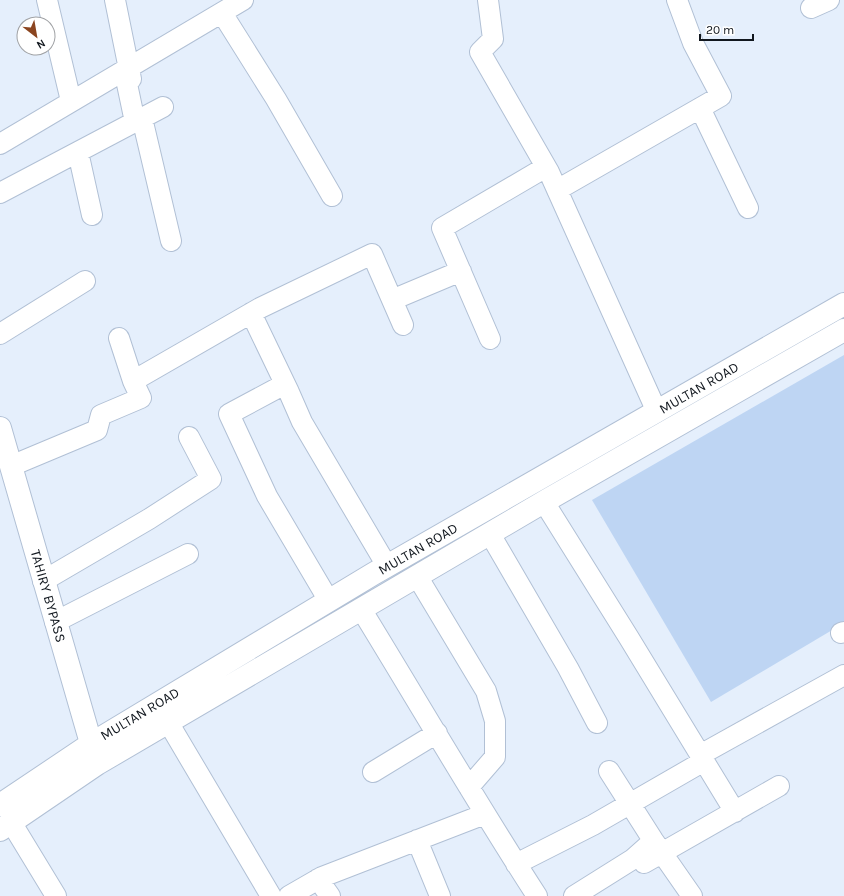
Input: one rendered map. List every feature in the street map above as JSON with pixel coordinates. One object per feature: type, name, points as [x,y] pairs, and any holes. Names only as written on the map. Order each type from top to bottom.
[{"type":"main road","name":"MULTAN ROAD","points":[[4,809],[94,754],[329,601],[387,566],[844,304]]},
{"type":"main road","name":"MULTAN ROAD","points":[[94,754],[168,722],[544,502],[844,330]]},
{"type":"main road","name":"TAHIRY BYPASS","points":[[1,432],[94,754]]},
{"type":"street","points":[[47,0],[71,101]]},
{"type":"street","points":[[115,0],[131,79],[127,84],[139,120],[171,241]]},
{"type":"street","points":[[488,0],[493,39],[480,52],[546,167],[657,412]]},
{"type":"street","points":[[557,190],[721,96],[693,43],[677,0]]},
{"type":"street","points":[[811,8],[829,0]]},
{"type":"street","points":[[0,144],[234,4],[276,99],[332,196]]},
{"type":"street","points":[[0,193],[163,107]]},
{"type":"street","points":[[700,108],[748,208]]},
{"type":"street","points":[[78,152],[92,215]]},
{"type":"street","points":[[490,340],[442,228],[546,167]]},
{"type":"street","points":[[133,381],[251,313],[372,254],[403,325]]},
{"type":"street","points":[[392,300],[461,271]]},
{"type":"street","points":[[0,334],[85,282]]},
{"type":"street","points":[[251,313],[302,422],[387,566]]},
{"type":"street","points":[[11,466],[97,430],[101,415],[141,398],[133,381],[119,338]]},
{"type":"street","points":[[285,384],[229,414],[267,496],[329,601]]},
{"type":"street","points":[[43,581],[150,519],[211,479],[189,438]]},
{"type":"street","points":[[544,502],[735,812]]},
{"type":"street","points":[[490,534],[568,668],[597,723]]},
{"type":"street","points":[[55,622],[188,554]]},
{"type":"street","points":[[417,576],[486,691],[495,721],[495,757],[469,787]]},
{"type":"street","points":[[361,609],[485,814],[537,896]]},
{"type":"street","points":[[516,864],[593,825],[630,804],[702,758],[844,675]]},
{"type":"street","points":[[168,722],[271,896]]},
{"type":"street","points":[[373,772],[436,733]]},
{"type":"street","points":[[610,771],[630,804],[692,896]]},
{"type":"street","points":[[574,896],[633,859],[658,846],[735,812],[779,786]]},
{"type":"street","points":[[4,809],[56,896]]},
{"type":"street","points":[[288,896],[318,879],[485,814]]},
{"type":"street","points":[[418,840],[440,896]]},
{"type":"street","points":[[644,863],[658,846]]},
{"type":"street","points":[[318,879],[330,896]]},
{"type":"shaded area","points":[[844,355],[844,623],[711,702],[592,500]]}]
